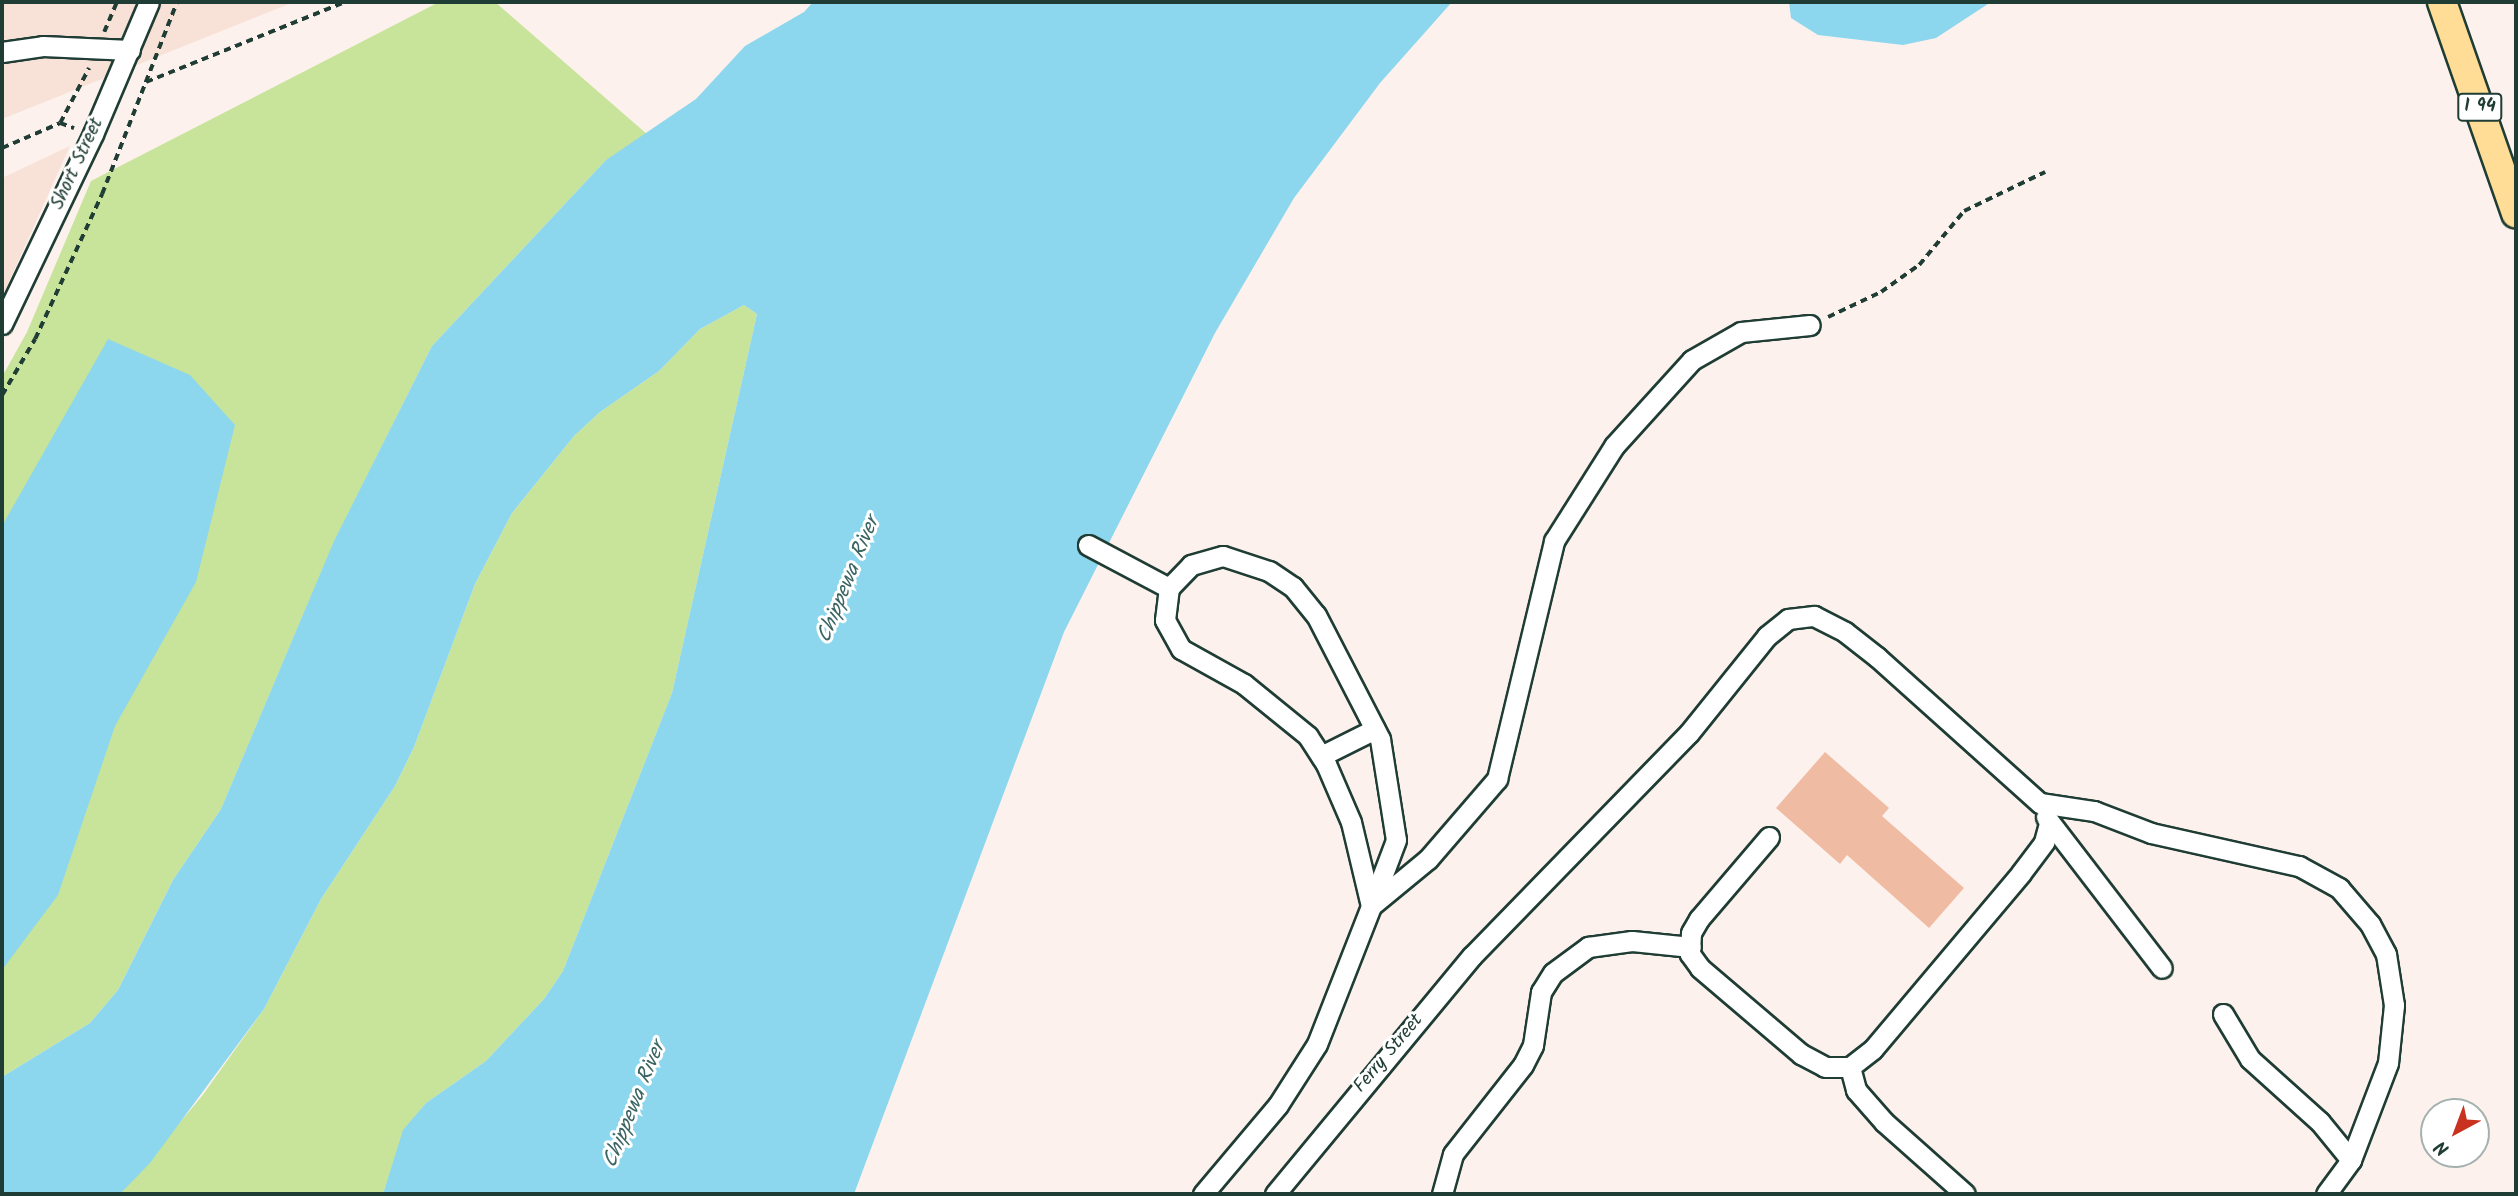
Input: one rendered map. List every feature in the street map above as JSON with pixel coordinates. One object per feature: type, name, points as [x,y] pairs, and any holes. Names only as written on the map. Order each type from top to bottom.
[{"type":"highway","name":"I 94","points":[[2442,2],[2516,213]]},
{"type":"street","name":"Short Street","points":[[2,324],[10,290],[130,50],[149,2]]},
{"type":"street","points":[[2,52],[43,46],[130,50]]},
{"type":"street","points":[[1371,906],[1429,859],[1497,779],[1554,541],[1614,446],[1692,360],[1741,332],[1810,325]]},
{"type":"street","points":[[1088,545],[1169,588]]},
{"type":"street","points":[[1203,1194],[1278,1105],[1317,1044],[1371,906],[1396,840],[1375,729],[1316,615],[1293,587],[1269,571],[1223,556],[1191,565],[1169,588],[1165,621],[1181,649],[1244,684],[1284,714],[1321,756],[1351,822],[1371,906]]},
{"type":"street","name":"Ferry Street","points":[[1275,1194],[1472,956],[1689,733],[1767,636],[1788,619],[1814,617],[1845,632],[2040,803]]},
{"type":"street","points":[[1321,756],[1375,729]]},
{"type":"street","points":[[2040,803],[2049,823],[2162,968]]},
{"type":"street","points":[[2040,803],[2094,811],[2151,833],[2299,866],[2339,888],[2362,915],[2386,954],[2394,1005],[2388,1063],[2351,1160],[2326,1194]]},
{"type":"street","points":[[1769,837],[1699,919],[1691,947],[1700,968],[1801,1054],[1825,1067],[1850,1066],[1873,1049],[2021,873],[2044,842],[2049,823]]},
{"type":"street","points":[[1442,1194],[1453,1154],[1528,1055],[1541,992],[1553,973],[1588,947],[1632,941],[1691,947]]},
{"type":"street","points":[[2223,1014],[2250,1059],[2320,1122],[2351,1160]]},
{"type":"street","points":[[1850,1066],[1856,1090],[1884,1122],[1965,1194]]},
{"type":"path","points":[[2,395],[66,276],[177,2]]},
{"type":"path","points":[[144,83],[345,2]]},
{"type":"path","points":[[2,148],[60,123],[79,129]]},
{"type":"path","points":[[109,140],[121,145]]},
{"type":"path","points":[[1810,325],[1881,292],[1919,265],[1964,211],[2045,172]]},
{"type":"shaded area","points":[[2,2],[294,2],[2,119]]},
{"type":"shaded area","points":[[70,146],[2,297],[2,178]]},
{"type":"green space","points":[[439,2],[495,2],[648,135],[606,160],[432,346],[334,542],[221,809],[173,880],[118,990],[90,1023],[2,1077],[2,377],[27,332],[91,181]]},
{"type":"green space","points":[[744,305],[757,314],[672,693],[563,971],[544,999],[486,1061],[426,1103],[404,1130],[383,1194],[120,1194],[202,1096],[264,1009],[321,899],[395,786],[414,747],[475,584],[512,513],[574,436],[600,412],[659,371],[700,329]]},
{"type":"water","name":"Chippewa River","points":[[813,2],[1452,2],[1380,83],[1294,198],[1215,333],[1064,632],[854,1194],[383,1194],[403,1130],[426,1103],[486,1061],[544,999],[563,971],[672,693],[757,314],[744,305],[700,329],[659,371],[600,412],[574,436],[512,513],[475,584],[414,747],[395,786],[321,899],[264,1009],[150,1163],[120,1194],[2,1194],[2,1077],[90,1023],[118,990],[173,880],[221,809],[334,541],[432,346],[606,160],[696,99],[745,46],[804,12]]},
{"type":"water","points":[[1789,2],[1991,2],[1936,38],[1903,45],[1818,35],[1791,18]]},
{"type":"water","points":[[108,339],[190,375],[235,425],[196,582],[115,726],[58,895],[2,970],[2,526]]},
{"type":"building","points":[[1825,752],[1889,808],[1882,816],[1964,888],[1929,928],[1847,855],[1840,864],[1776,808]]}]
